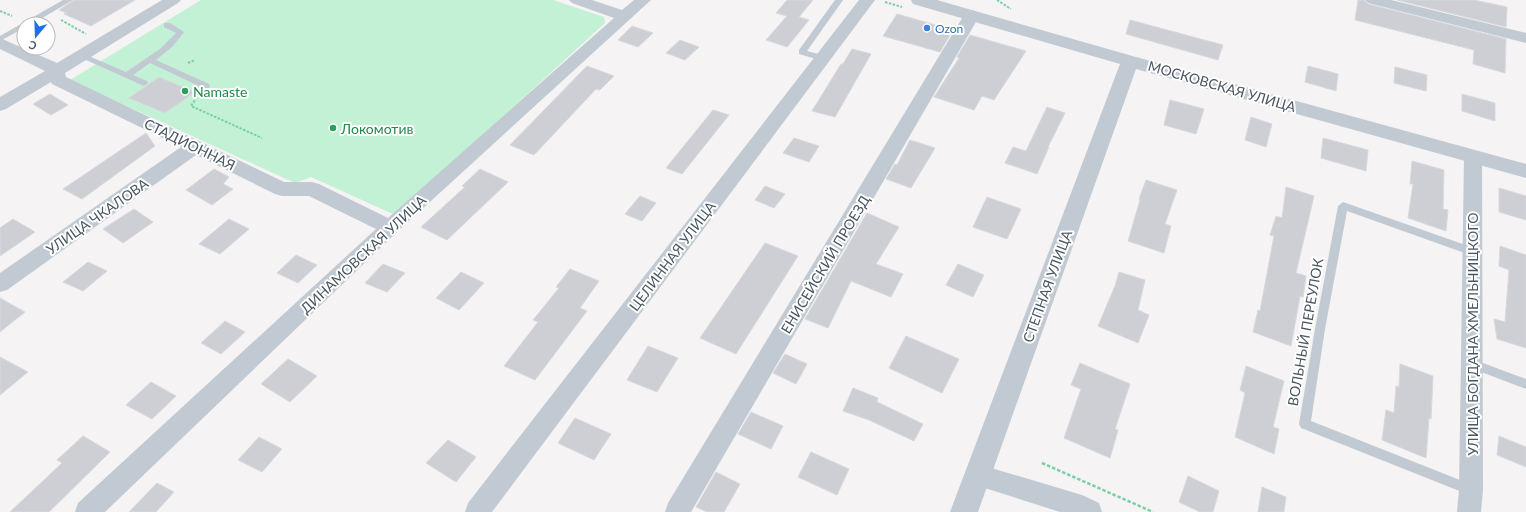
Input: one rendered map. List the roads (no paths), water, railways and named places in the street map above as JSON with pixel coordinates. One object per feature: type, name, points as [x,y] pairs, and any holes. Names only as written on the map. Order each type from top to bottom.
[{"type":"street","points":[[0,104],[173,0]]},
{"type":"street","points":[[577,0],[624,16]]},
{"type":"street","name":"ДИНАМОВСКАЯ УЛИЦА","points":[[87,512],[390,228],[643,0]]},
{"type":"street","name":"ЦЕЛИННАЯ УЛИЦА","points":[[477,512],[867,0]]},
{"type":"street","name":"МОСКОВСКАЯ УЛИЦА","points":[[919,0],[977,8],[1130,61],[1526,171]]},
{"type":"street","points":[[1373,0],[1526,38]]},
{"type":"street","name":"ЕНИСЕЙСКИЙ ПРОЕЗД","points":[[677,512],[977,8]]},
{"type":"street","points":[[0,43],[57,70]]},
{"type":"street","name":"СТЕПНАЯ УЛИЦА","points":[[964,512],[1130,61]]},
{"type":"street","name":"СТАДИОННАЯ","points":[[57,70],[58,80],[282,189],[312,189],[390,228]]},
{"type":"street","name":"УЛИЦА ЧКАЛОВА","points":[[0,284],[194,147]]},
{"type":"street","name":"УЛИЦА БОГДАНА ХМЕЛЬНИЦКОГО","points":[[1469,512],[1471,490],[1473,156]]},
{"type":"street","points":[[978,475],[1082,507],[1090,512]]},
{"type":"lane","points":[[41,16],[68,0]]},
{"type":"lane","points":[[823,58],[802,52],[839,0]]},
{"type":"lane","points":[[127,75],[150,60],[175,39],[180,32],[167,25]]},
{"type":"lane","points":[[0,39],[16,30]]},
{"type":"lane","points":[[87,52],[144,83]]},
{"type":"lane","points":[[150,60],[206,86]]},
{"type":"lane","name":"ВОЛЬНЫЙ ПЕРЕУЛОК","points":[[1471,490],[1305,424],[1320,329],[1343,206],[1473,252]]},
{"type":"lane","points":[[1472,364],[1526,384]]},
{"type":"place","name":"Ozon","points":[[927,28]]},
{"type":"place","name":"Namaste","points":[[185,91]]},
{"type":"place","name":"Локомотив","points":[[333,128]]}]
